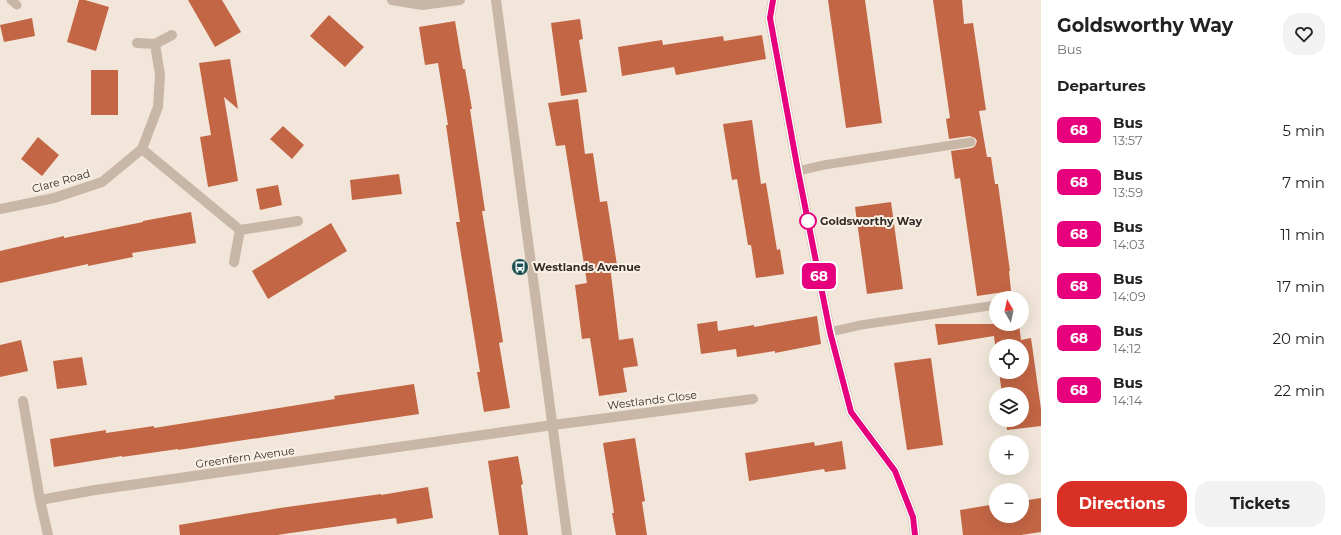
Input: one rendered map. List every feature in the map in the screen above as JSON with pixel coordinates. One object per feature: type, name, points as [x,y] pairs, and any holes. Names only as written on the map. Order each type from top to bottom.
[{"type":"street","points":[[392,0],[422,5],[460,0]]},
{"type":"street","points":[[496,0],[553,425],[566,535]]},
{"type":"street","points":[[772,0],[770,18],[798,171],[830,332],[851,412],[895,471],[913,517],[915,535]]},
{"type":"street","points":[[137,43],[155,44],[172,35]]},
{"type":"street","name":"Clare Road","points":[[0,209],[54,198],[102,182],[142,149],[158,107],[160,75],[155,44]]},
{"type":"street","points":[[142,149],[240,230],[298,221]]},
{"type":"street","points":[[234,262],[240,230]]},
{"type":"street","name":"Westlands Close","points":[[553,425],[753,399]]},
{"type":"street","points":[[23,401],[40,500],[48,535]]},
{"type":"street","name":"Greenfern Avenue","points":[[40,500],[103,489],[553,425]]},
{"type":"lane","points":[[798,171],[824,165],[971,142]]},
{"type":"lane","points":[[830,332],[860,325],[989,306]]},
{"type":"building","points":[[79,0],[85,0],[109,7],[96,51],[67,42]]},
{"type":"building","points":[[188,0],[222,0],[241,32],[215,47]]},
{"type":"building","points":[[828,0],[865,0],[882,123],[846,128]]},
{"type":"building","points":[[933,0],[962,0],[964,24],[973,23],[986,110],[979,111],[987,157],[991,157],[995,184],[998,184],[1010,271],[1011,291],[989,291],[989,294],[977,296],[960,178],[955,179],[951,151],[972,148],[975,146],[977,141],[975,138],[970,136],[949,139],[946,119],[950,118]]},
{"type":"building","points":[[329,15],[364,47],[345,67],[310,36]]},
{"type":"building","points":[[32,18],[35,36],[4,42],[0,25]]},
{"type":"building","points":[[580,19],[583,39],[579,40],[587,92],[561,96],[551,23]]},
{"type":"building","points":[[455,21],[463,69],[465,69],[472,109],[470,109],[485,211],[482,211],[503,342],[499,343],[510,408],[484,412],[477,372],[480,372],[456,222],[460,222],[446,125],[448,125],[438,63],[425,65],[419,27]]},
{"type":"building","points":[[762,35],[766,59],[676,75],[674,67],[622,76],[618,47],[662,40],[663,45],[723,36],[724,41]]},
{"type":"building","points":[[230,59],[238,109],[224,97],[238,181],[208,187],[200,137],[211,135],[199,63]]},
{"type":"building","points":[[91,70],[118,70],[118,115],[91,115]]},
{"type":"building","points":[[578,99],[585,154],[593,153],[600,202],[607,201],[617,265],[610,266],[619,340],[633,338],[638,366],[623,368],[627,392],[599,396],[590,338],[582,339],[575,285],[587,283],[565,145],[556,146],[548,103]]},
{"type":"building","points":[[752,120],[761,184],[766,183],[777,250],[780,249],[784,274],[756,278],[751,245],[748,245],[737,179],[732,180],[723,124]]},
{"type":"building","points":[[283,126],[304,145],[292,159],[270,139]]},
{"type":"building","points":[[38,137],[59,155],[42,176],[21,159]]},
{"type":"building","points":[[399,174],[402,194],[352,200],[350,180]]},
{"type":"building","points":[[278,185],[282,205],[260,210],[256,189]]},
{"type":"building","points":[[891,202],[903,289],[867,294],[855,207]]},
{"type":"building","points":[[191,212],[196,243],[132,253],[133,257],[88,266],[88,264],[0,283],[0,251],[64,236],[64,238]]},
{"type":"building","points":[[331,223],[347,251],[268,299],[252,271]]},
{"type":"building","points":[[817,316],[821,344],[775,353],[775,351],[737,357],[736,349],[701,354],[697,324],[717,321],[718,331],[754,325],[754,327]]},
{"type":"building","points":[[935,324],[989,324],[989,331],[1020,331],[1021,339],[994,339],[994,336],[938,345]]},
{"type":"building","points":[[1031,338],[1041,409],[1041,426],[1007,430],[1007,427],[1029,427],[1029,387],[1001,387],[1000,379],[1029,379],[1029,339],[1026,339]]},
{"type":"building","points":[[21,340],[28,371],[0,377],[0,345]]},
{"type":"building","points":[[82,357],[87,385],[57,389],[53,361]]},
{"type":"building","points":[[931,358],[943,445],[907,450],[894,363]]},
{"type":"building","points":[[414,384],[419,414],[54,467],[50,439],[106,430],[106,433],[154,426],[154,428],[335,399],[334,396]]},
{"type":"building","points":[[635,438],[645,501],[642,502],[647,535],[616,535],[603,443]]},
{"type":"building","points":[[842,441],[846,469],[825,472],[824,469],[749,481],[745,453],[814,442],[815,446]]},
{"type":"building","points":[[518,456],[523,484],[521,485],[528,535],[499,535],[488,461]]},
{"type":"building","points":[[428,487],[433,518],[397,524],[396,518],[277,535],[180,535],[179,525],[280,508],[381,495]]},
{"type":"building","points":[[1041,498],[1041,532],[1021,535],[963,535],[960,510],[989,505],[989,523],[1029,523],[1029,500]]},
{"type":"bus line","name":"68","points":[[773,0],[770,18],[798,171],[830,332],[851,412],[895,471],[913,517],[915,535]]},
{"type":"place","name":"Goldsworthy Way","points":[[808,221]]},
{"type":"place","name":"Westlands Avenue","points":[[520,267]]}]
